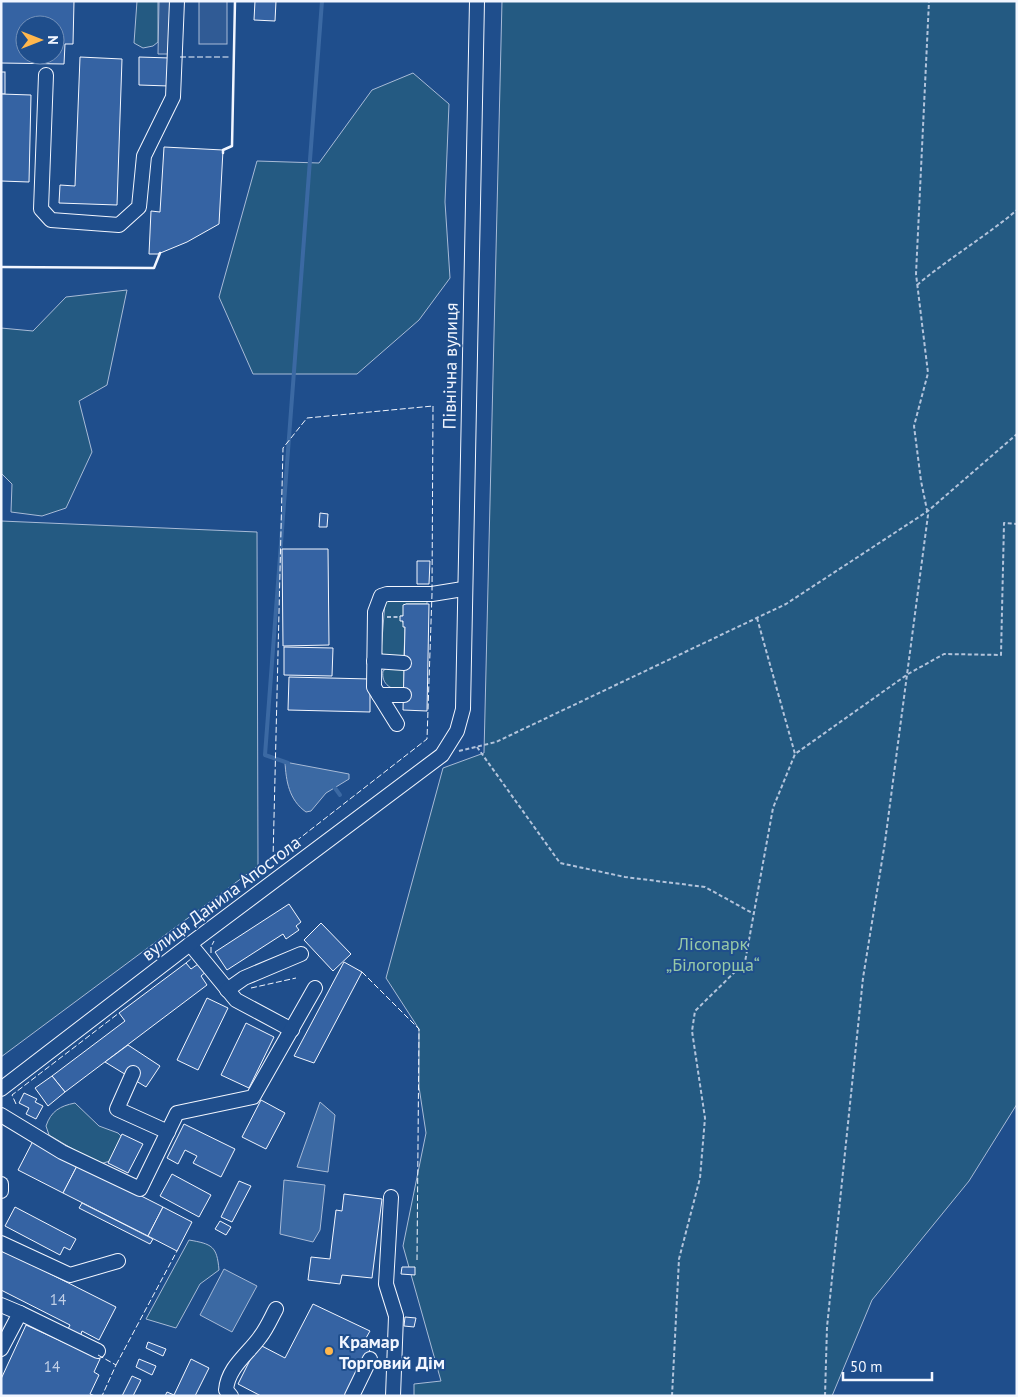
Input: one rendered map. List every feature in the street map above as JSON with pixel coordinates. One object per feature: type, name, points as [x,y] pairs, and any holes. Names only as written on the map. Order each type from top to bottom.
[{"type":"street","points":[[46,75],[41,209],[51,220],[118,225],[139,207],[144,156],[174,97],[177,1]]},
{"type":"street","name":"Північна вулиця","points":[[457,731],[463,709],[463,588],[477,1]]},
{"type":"street","points":[[397,724],[374,687],[375,612],[381,596],[387,594],[432,594],[463,588]]},
{"type":"street","points":[[374,661],[404,662]]},
{"type":"street","points":[[379,695],[404,695]]},
{"type":"street","name":"вулиця Данила Апостола","points":[[1,1089],[442,755],[457,731]]},
{"type":"street","points":[[190,944],[236,1000],[292,1030]]},
{"type":"street","points":[[227,990],[244,978],[301,954]]},
{"type":"street","points":[[1,1115],[62,1152],[140,1189],[177,1113],[253,1097],[316,988]]},
{"type":"street","points":[[133,1073],[117,1109],[168,1132]]},
{"type":"street","points":[[1,1184],[1,1191]]},
{"type":"street","points":[[391,1197],[386,1284],[396,1316],[393,1396]]},
{"type":"street","points":[[1,1243],[70,1275],[118,1261]]},
{"type":"street","points":[[1,1306],[20,1313],[98,1351]]},
{"type":"street","points":[[231,1396],[226,1390],[227,1381],[243,1356],[260,1337],[276,1309]]},
{"type":"street","points":[[1,1349],[20,1313]]},
{"type":"street","points":[[352,1396],[370,1359]]},
{"type":"path","points":[[825,1396],[827,1327],[863,978],[885,842],[928,511],[920,481],[914,426],[928,374],[917,285],[929,1]]},
{"type":"path","points":[[917,285],[944,262],[992,232],[1017,210]]},
{"type":"path","points":[[442,755],[496,742],[567,710],[786,604],[928,511],[1017,434]]},
{"type":"path","points":[[672,1396],[679,1260],[700,1178],[705,1118],[692,1031],[695,1011],[745,962],[773,808],[795,754],[908,674],[944,654],[1001,655],[1004,523],[1017,524]]},
{"type":"path","points":[[756,618],[795,754]]},
{"type":"path","points":[[476,747],[560,863],[625,877],[704,886],[754,914]]},
{"type":"green space","points":[[137,1],[158,1],[158,42],[153,46],[143,48],[134,43]]},
{"type":"green space","name":"Лісопарк „Білогорща“","points":[[502,1],[1017,1],[1017,1104],[969,1181],[872,1300],[832,1396],[414,1396],[414,1384],[441,1381],[403,1246],[426,1133],[419,1087],[419,1029],[386,978],[443,768],[484,753]]},
{"type":"green space","points":[[413,73],[449,104],[445,202],[450,278],[419,320],[357,374],[253,374],[219,297],[257,161],[319,163],[372,90]]},
{"type":"green space","points":[[127,290],[107,385],[79,401],[92,452],[66,508],[42,516],[11,512],[12,484],[1,473],[1,328],[33,331],[66,297]]},
{"type":"green space","points":[[1,521],[257,532],[258,866],[1,1057]]},
{"type":"green space","points":[[391,599],[427,599],[427,604],[406,604],[403,616],[400,616],[405,627],[404,657],[384,656],[381,652],[385,602]]},
{"type":"green space","points":[[387,668],[404,668],[404,691],[388,686],[383,676],[383,671]]},
{"type":"green space","points":[[75,1103],[99,1126],[118,1133],[125,1140],[110,1161],[100,1164],[49,1135],[46,1126],[53,1113]]},
{"type":"green space","points":[[189,1240],[208,1245],[215,1251],[219,1270],[200,1284],[176,1328],[146,1319]]},
{"type":"shaded area","points":[[159,1],[173,1],[171,54],[158,54]]},
{"type":"shaded area","points":[[199,1],[227,1],[227,44],[199,44]]},
{"type":"shaded area","points":[[285,762],[349,774],[349,779],[326,793],[311,811],[306,812],[292,796],[286,776]]},
{"type":"shaded area","points":[[320,1102],[335,1115],[328,1172],[297,1167]]},
{"type":"shaded area","points":[[284,1180],[325,1185],[320,1230],[313,1242],[280,1234]]},
{"type":"shaded area","points":[[224,1269],[257,1286],[232,1332],[200,1315]]},
{"type":"building","points":[[1,1],[74,1],[73,44],[65,44],[65,15],[15,15],[15,63],[1,63]]},
{"type":"building","points":[[255,1],[276,1],[275,21],[254,20]]},
{"type":"building","points":[[80,57],[122,59],[117,205],[59,203],[60,185],[75,186]]},
{"type":"building","points":[[139,57],[170,58],[169,86],[139,85]]},
{"type":"building","points":[[1,72],[5,72],[5,94],[1,94]]},
{"type":"building","points":[[1,94],[31,95],[29,182],[1,181]]},
{"type":"building","points":[[164,147],[223,150],[219,224],[187,242],[158,254],[149,254],[151,211],[160,212]]},
{"type":"building","points":[[320,513],[328,514],[327,527],[319,527]]},
{"type":"building","points":[[282,549],[328,549],[329,645],[283,646]]},
{"type":"building","points":[[417,561],[430,561],[429,584],[417,584]]},
{"type":"building","points":[[429,604],[427,711],[403,710],[405,627],[403,627],[403,621],[400,621],[400,616],[403,616],[403,605]]},
{"type":"building","points":[[284,647],[333,648],[332,676],[284,675]]},
{"type":"building","points":[[289,677],[370,679],[370,712],[288,710]]},
{"type":"building","points":[[289,904],[301,922],[296,926],[299,930],[286,939],[283,934],[227,970],[215,952]]},
{"type":"building","points":[[321,923],[351,954],[333,971],[304,940]]},
{"type":"building","points":[[201,962],[207,971],[201,976],[207,985],[65,1092],[52,1076],[125,1021],[119,1013],[186,963],[191,969]]},
{"type":"building","points":[[344,962],[362,972],[314,1063],[294,1056]]},
{"type":"building","points":[[207,998],[228,1008],[198,1070],[177,1060]]},
{"type":"building","points":[[246,1023],[274,1037],[249,1088],[221,1075]]},
{"type":"building","points":[[128,1045],[160,1066],[146,1087],[105,1062]]},
{"type":"building","points":[[52,1076],[65,1092],[48,1106],[35,1088]]},
{"type":"building","points":[[24,1093],[37,1099],[35,1102],[43,1106],[36,1119],[26,1114],[29,1108],[19,1103]]},
{"type":"building","points":[[261,1100],[285,1113],[266,1149],[242,1137]]},
{"type":"building","points":[[184,1124],[235,1149],[221,1177],[193,1163],[197,1156],[185,1150],[178,1164],[167,1158]]},
{"type":"building","points":[[122,1134],[143,1144],[128,1173],[108,1163]]},
{"type":"building","points":[[33,1141],[78,1164],[63,1193],[18,1170]]},
{"type":"building","points":[[78,1164],[163,1207],[148,1236],[63,1193]]},
{"type":"building","points":[[172,1174],[211,1195],[199,1217],[160,1196]]},
{"type":"building","points":[[239,1181],[251,1186],[232,1222],[221,1217]]},
{"type":"building","points":[[344,1194],[382,1199],[372,1278],[342,1275],[340,1284],[308,1280],[311,1257],[330,1259],[336,1210],[342,1211]]},
{"type":"building","points":[[82,1203],[153,1239],[150,1244],[79,1208]]},
{"type":"building","points":[[15,1207],[76,1239],[70,1250],[64,1247],[60,1255],[5,1226]]},
{"type":"building","points":[[163,1207],[192,1222],[177,1251],[148,1236]]},
{"type":"building","points":[[220,1221],[231,1227],[226,1235],[215,1229]]},
{"type":"building","points":[[1,1249],[116,1307],[99,1340],[82,1331],[80,1337],[67,1331],[70,1325],[1,1290]]},
{"type":"building","points":[[402,1267],[415,1267],[415,1275],[401,1274]]},
{"type":"building","name":"Крамар Торговий Дім","points":[[313,1304],[370,1331],[366,1338],[374,1342],[346,1396],[261,1396],[238,1384],[258,1344],[285,1358]]},
{"type":"building","points":[[405,1317],[416,1318],[414,1327],[404,1326]]},
{"type":"building","points":[[26,1325],[100,1359],[94,1372],[99,1375],[90,1394],[95,1396],[1,1396],[1,1379]]},
{"type":"building","points":[[148,1342],[166,1349],[163,1356],[146,1348]]},
{"type":"building","points":[[139,1359],[156,1366],[152,1375],[136,1367]]},
{"type":"building","points":[[191,1359],[209,1368],[195,1396],[165,1396],[167,1392],[174,1395]]},
{"type":"building","points":[[132,1376],[141,1380],[133,1396],[122,1396]]},
{"type":"waterway","points":[[288,763],[265,755],[322,1]]},
{"type":"waterway","points":[[332,784],[340,795]]},
{"type":"fence","points":[[180,57],[230,57]]},
{"type":"fence","points":[[433,406],[432,594],[427,739],[273,859],[283,448],[307,418],[433,406]]},
{"type":"fence","points":[[211,953],[214,941]]},
{"type":"fence","points":[[186,963],[192,958]]},
{"type":"fence","points":[[362,972],[419,1029],[417,1260]]},
{"type":"fence","points":[[251,988],[296,978]]},
{"type":"fence","points":[[16,1104],[12,1095],[119,1013]]},
{"type":"fence","points":[[116,1365],[177,1251]]},
{"type":"fence","points":[[98,1355],[116,1365],[102,1396]]},
{"type":"wall","points":[[223,153],[223,150],[232,146],[235,1]]},
{"type":"wall","points":[[1,267],[154,268],[160,253]]},
{"type":"place","name":"Крамар Торговий Дім","points":[[329,1351]]}]
